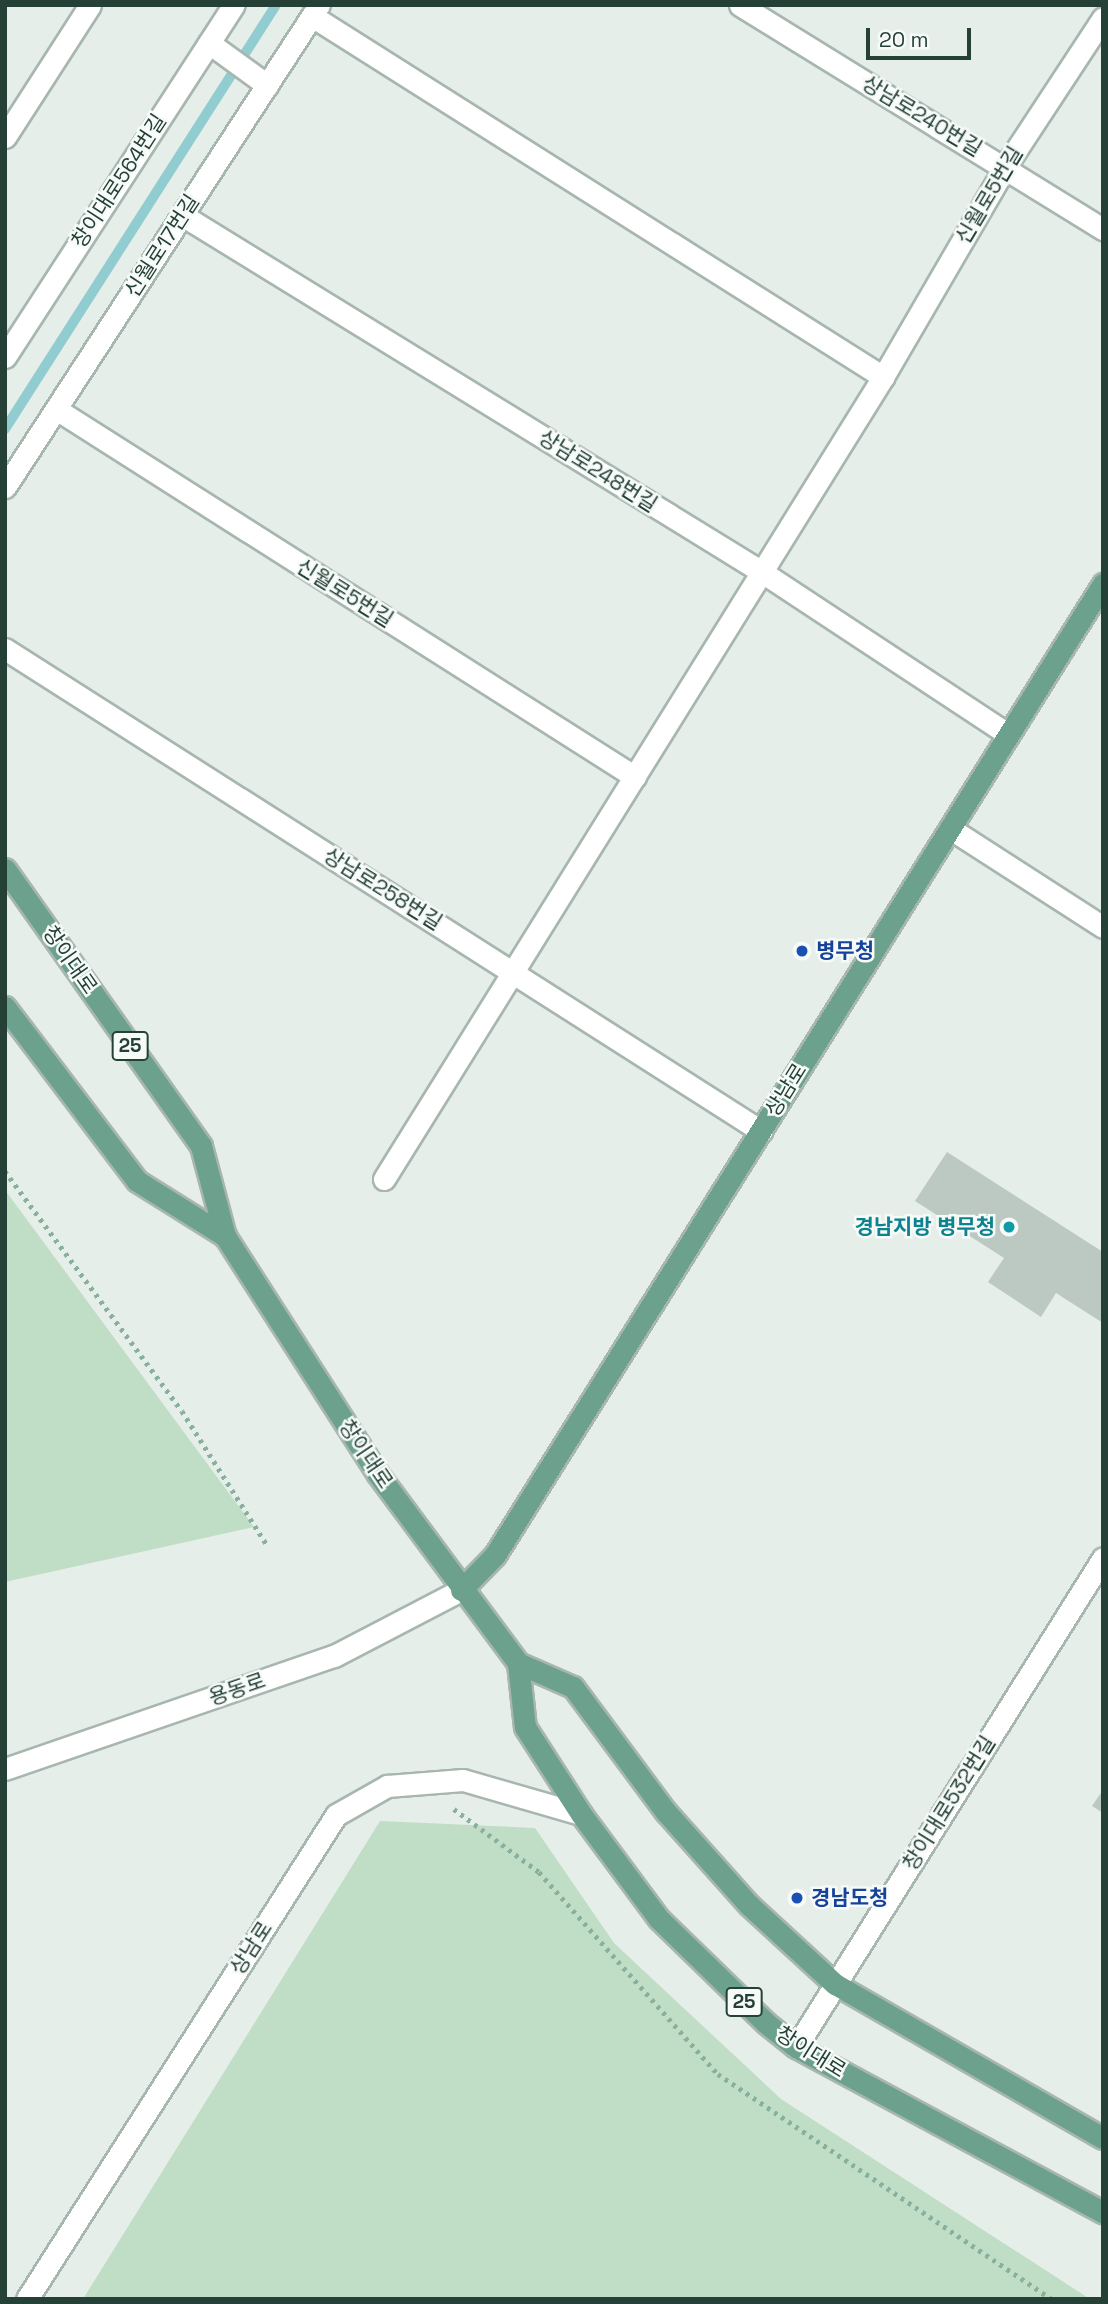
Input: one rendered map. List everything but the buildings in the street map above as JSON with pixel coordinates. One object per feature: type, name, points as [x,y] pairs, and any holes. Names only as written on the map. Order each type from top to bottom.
[{"type":"main road","name":"상남로","points":[[461,1590],[495,1555],[1103,584]]},
{"type":"main road","name":"창이대로","points":[[5,869],[201,1146],[225,1237],[377,1473],[461,1590],[518,1663],[573,1687],[675,1822],[748,1905],[835,1984],[1103,2138]]},
{"type":"main road","name":"창이대로","points":[[5,1007],[137,1181],[225,1237]]},
{"type":"main road","name":"창이대로","points":[[518,1663],[525,1727],[581,1814],[659,1919],[796,2047],[1103,2212]]},
{"type":"street","points":[[5,137],[90,5]]},
{"type":"street","name":"상남로240번길","points":[[740,5],[1103,229]]},
{"type":"street","name":"창이대로564번길","points":[[5,357],[214,47],[225,8]]},
{"type":"street","points":[[316,10],[883,377]]},
{"type":"street","name":"신월로17번길","points":[[5,487],[182,215],[262,82],[316,10]]},
{"type":"street","name":"신월로5번길","points":[[384,1179],[883,377],[1005,167],[1103,18]]},
{"type":"street","points":[[214,47],[262,82]]},
{"type":"street","name":"상남로248번길","points":[[182,215],[762,572],[1008,734]]},
{"type":"street","name":"신월로5번길","points":[[56,409],[635,777]]},
{"type":"street","name":"상남로258번길","points":[[5,649],[761,1131]]},
{"type":"street","points":[[951,829],[1103,927]]},
{"type":"street","name":"창이대로532번길","points":[[796,2047],[1103,1558]]},
{"type":"street","name":"용동로","points":[[5,1769],[334,1656],[461,1590]]},
{"type":"street","name":"상남로","points":[[27,2299],[336,1815],[387,1786],[463,1780],[581,1814]]},
{"type":"path","points":[[5,1171],[182,1411],[267,1545]]},
{"type":"path","points":[[419,1784],[539,1871],[718,2074],[1052,2299]]},
{"type":"green space","points":[[5,1190],[254,1527],[5,1582]]},
{"type":"green space","points":[[380,1821],[535,1828],[614,1943],[781,2099],[1090,2299],[83,2299]]},
{"type":"waterway","points":[[5,429],[276,5]]},
{"type":"place","name":"병무청","points":[[802,951]]},
{"type":"place","name":"경남지방 병무청","points":[[1009,1227]]},
{"type":"place","name":"경남도청","points":[[797,1898]]}]
